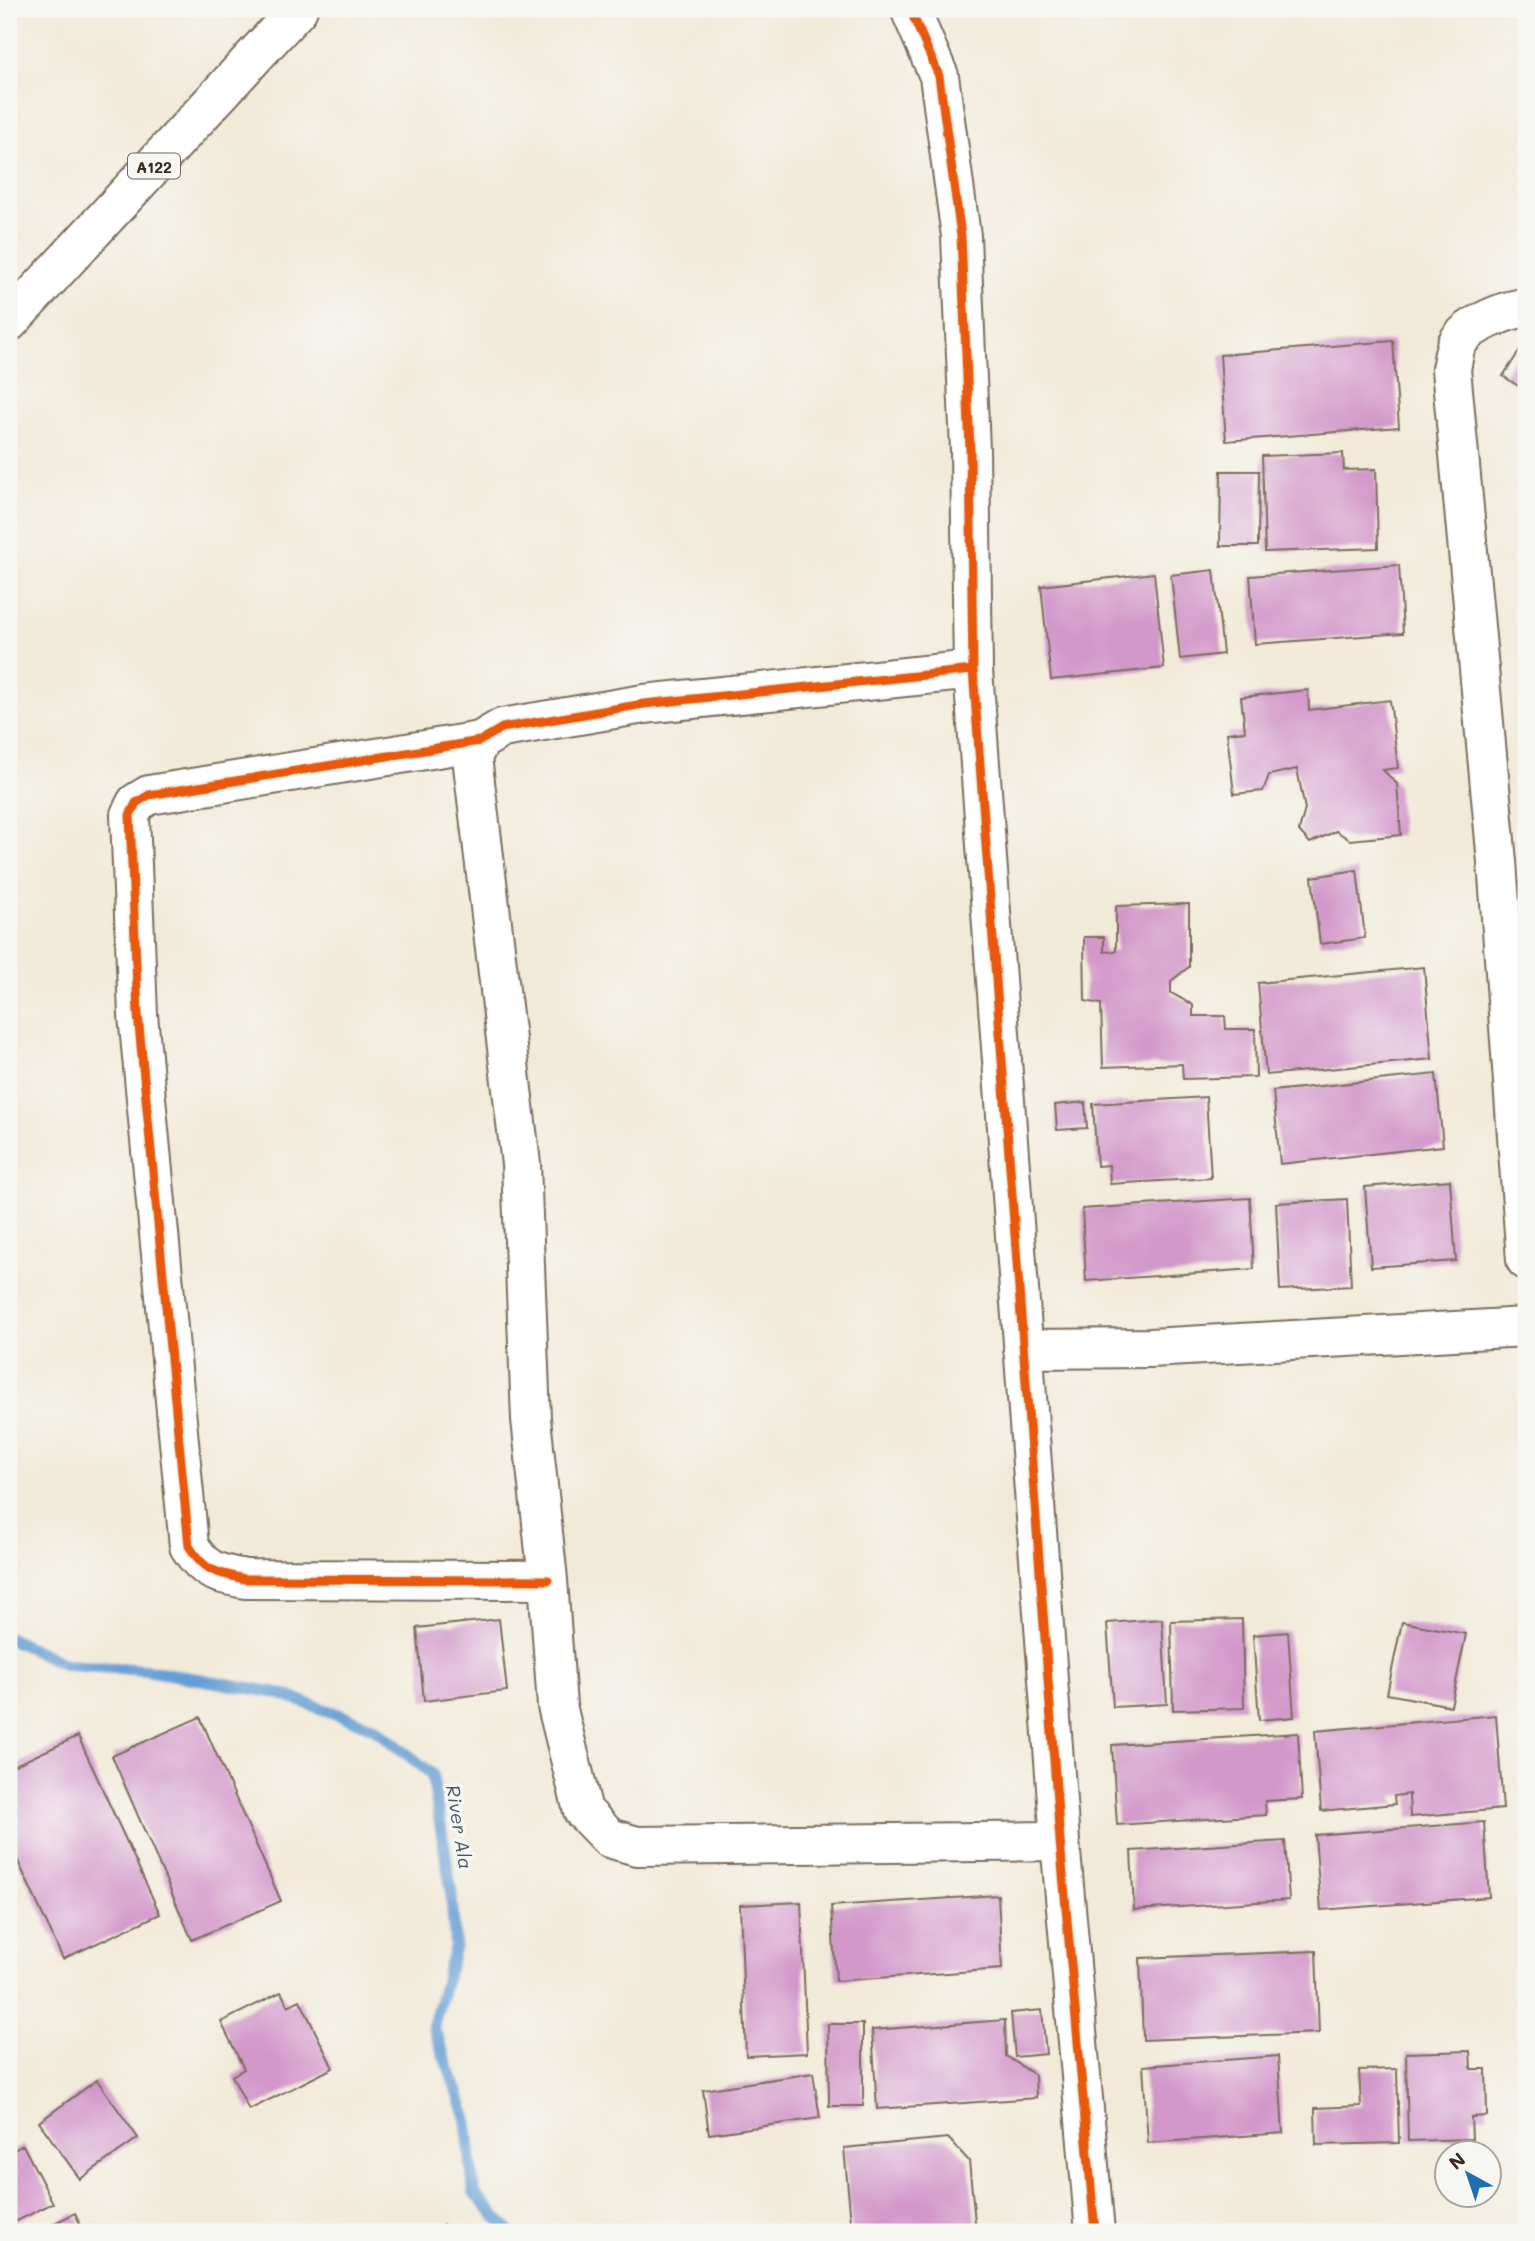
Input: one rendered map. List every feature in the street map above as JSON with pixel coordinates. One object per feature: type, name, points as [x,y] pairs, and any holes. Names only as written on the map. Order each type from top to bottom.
[{"type":"main road","name":"A122","points":[[9,322],[299,9]]},
{"type":"main road","points":[[910,9],[939,76],[961,236],[970,450],[973,670],[1060,1841],[1096,2232]]},
{"type":"main road","points":[[1526,308],[1518,308],[1482,321],[1458,341],[1451,369],[1511,860],[1526,1260]]},
{"type":"main road","points":[[548,1580],[245,1579],[213,1573],[198,1561],[189,1546],[138,1016],[130,815],[136,803],[149,795],[480,741],[502,728],[644,704],[973,670]]},
{"type":"main road","points":[[480,741],[472,757],[521,1164],[531,1419],[548,1580],[557,1706],[583,1811],[609,1838],[637,1846],[1060,1841]]},
{"type":"main road","points":[[1023,1349],[1150,1348],[1526,1327]]},
{"type":"building","points":[[1393,341],[1399,427],[1226,441],[1220,355]]},
{"type":"building","points":[[1526,341],[1526,391],[1503,376]]},
{"type":"building","points":[[1343,453],[1344,470],[1376,469],[1378,548],[1265,552],[1262,456]]},
{"type":"building","points":[[1221,471],[1259,471],[1258,546],[1220,546]]},
{"type":"building","points":[[1526,475],[1526,508],[1524,508],[1522,476]]},
{"type":"building","points":[[1399,565],[1403,633],[1255,644],[1250,576]]},
{"type":"building","points":[[1214,570],[1223,654],[1180,659],[1171,575]]},
{"type":"building","points":[[1154,573],[1164,668],[1051,680],[1041,586]]},
{"type":"building","points":[[1308,690],[1309,710],[1390,700],[1398,768],[1383,770],[1397,784],[1401,835],[1350,840],[1336,831],[1310,843],[1299,831],[1305,809],[1297,769],[1269,775],[1263,791],[1234,794],[1227,733],[1245,731],[1241,697]]},
{"type":"building","points":[[1357,870],[1365,938],[1320,944],[1312,877]]},
{"type":"building","points":[[1189,904],[1189,967],[1171,981],[1171,993],[1193,1005],[1193,1016],[1225,1016],[1226,1029],[1255,1029],[1256,1077],[1183,1079],[1182,1064],[1103,1067],[1101,1004],[1085,1001],[1084,937],[1104,937],[1104,952],[1116,951],[1116,906]]},
{"type":"building","points":[[1424,967],[1432,1059],[1266,1075],[1258,983]]},
{"type":"building","points":[[1436,1074],[1443,1146],[1280,1164],[1273,1091]]},
{"type":"building","points":[[1206,1097],[1211,1178],[1110,1184],[1109,1165],[1097,1166],[1093,1104]]},
{"type":"building","points":[[1085,1102],[1087,1128],[1057,1130],[1055,1105]]},
{"type":"building","points":[[1450,1180],[1456,1261],[1371,1267],[1365,1187]]},
{"type":"building","points":[[1250,1198],[1254,1269],[1086,1281],[1082,1209]]},
{"type":"building","points":[[1347,1199],[1351,1286],[1280,1290],[1276,1203]]},
{"type":"building","points":[[499,1619],[507,1691],[424,1701],[417,1628]]},
{"type":"building","points":[[1162,1619],[1167,1704],[1113,1707],[1107,1623]]},
{"type":"building","points":[[1242,1619],[1244,1708],[1173,1710],[1171,1621]]},
{"type":"building","points":[[1402,1622],[1466,1634],[1451,1706],[1387,1694]]},
{"type":"building","points":[[1288,1632],[1294,1717],[1259,1720],[1253,1635]]},
{"type":"building","points":[[1496,1715],[1503,1809],[1410,1817],[1409,1794],[1394,1796],[1395,1804],[1321,1811],[1315,1731]]},
{"type":"building","points":[[200,1717],[281,1901],[192,1940],[112,1756]]},
{"type":"building","points":[[1298,1733],[1302,1799],[1265,1801],[1266,1815],[1117,1825],[1112,1745]]},
{"type":"building","points":[[78,1736],[160,1914],[63,1959],[9,1842],[9,1768]]},
{"type":"building","points":[[1484,1822],[1489,1897],[1321,1910],[1315,1835]]},
{"type":"building","points":[[1285,1841],[1289,1900],[1134,1910],[1131,1851]]},
{"type":"building","points":[[998,1895],[1002,1969],[836,1981],[831,1906]]},
{"type":"building","points":[[801,1902],[807,2053],[746,2056],[740,1905]]},
{"type":"building","points":[[1316,1951],[1319,2033],[1143,2040],[1140,1958]]},
{"type":"building","points":[[281,1992],[288,2006],[300,2000],[333,2068],[249,2110],[232,2076],[244,2069],[221,2022]]},
{"type":"building","points":[[1042,2010],[1046,2054],[1015,2057],[1011,2013]]},
{"type":"building","points":[[1005,2020],[1006,2056],[1035,2075],[1036,2098],[877,2109],[872,2030]]},
{"type":"building","points":[[828,2024],[863,2024],[863,2106],[829,2106]]},
{"type":"building","points":[[1470,2051],[1471,2069],[1486,2069],[1487,2116],[1471,2117],[1472,2139],[1408,2141],[1406,2053]]},
{"type":"building","points":[[1278,2056],[1283,2133],[1148,2143],[1143,2066]]},
{"type":"building","points":[[1397,2069],[1399,2143],[1316,2145],[1315,2108],[1361,2106],[1359,2070]]},
{"type":"building","points":[[813,2073],[820,2118],[709,2134],[703,2090]]},
{"type":"building","points":[[97,2080],[138,2138],[80,2179],[39,2122]]},
{"type":"building","points":[[948,2138],[969,2161],[976,2232],[852,2232],[844,2148]]},
{"type":"building","points":[[23,2145],[53,2203],[9,2225],[9,2153]]},
{"type":"building","points":[[75,2213],[84,2232],[36,2232]]},
{"type":"building","points":[[443,2225],[449,2232],[434,2232]]},
{"type":"waterway","name":"River Ala","points":[[9,1638],[66,1665],[146,1670],[278,1693],[373,1727],[432,1774],[451,1889],[455,1946],[433,2026],[466,2115],[474,2193],[510,2232]]},
{"type":"cycle path","points":[[910,9],[939,76],[961,236],[970,450],[973,670],[1060,1841],[1095,2232]]},
{"type":"cycle path","points":[[548,1580],[245,1579],[212,1570],[200,1561],[189,1546],[138,1015],[130,815],[136,803],[149,795],[480,741],[502,728],[644,704],[973,670]]}]
